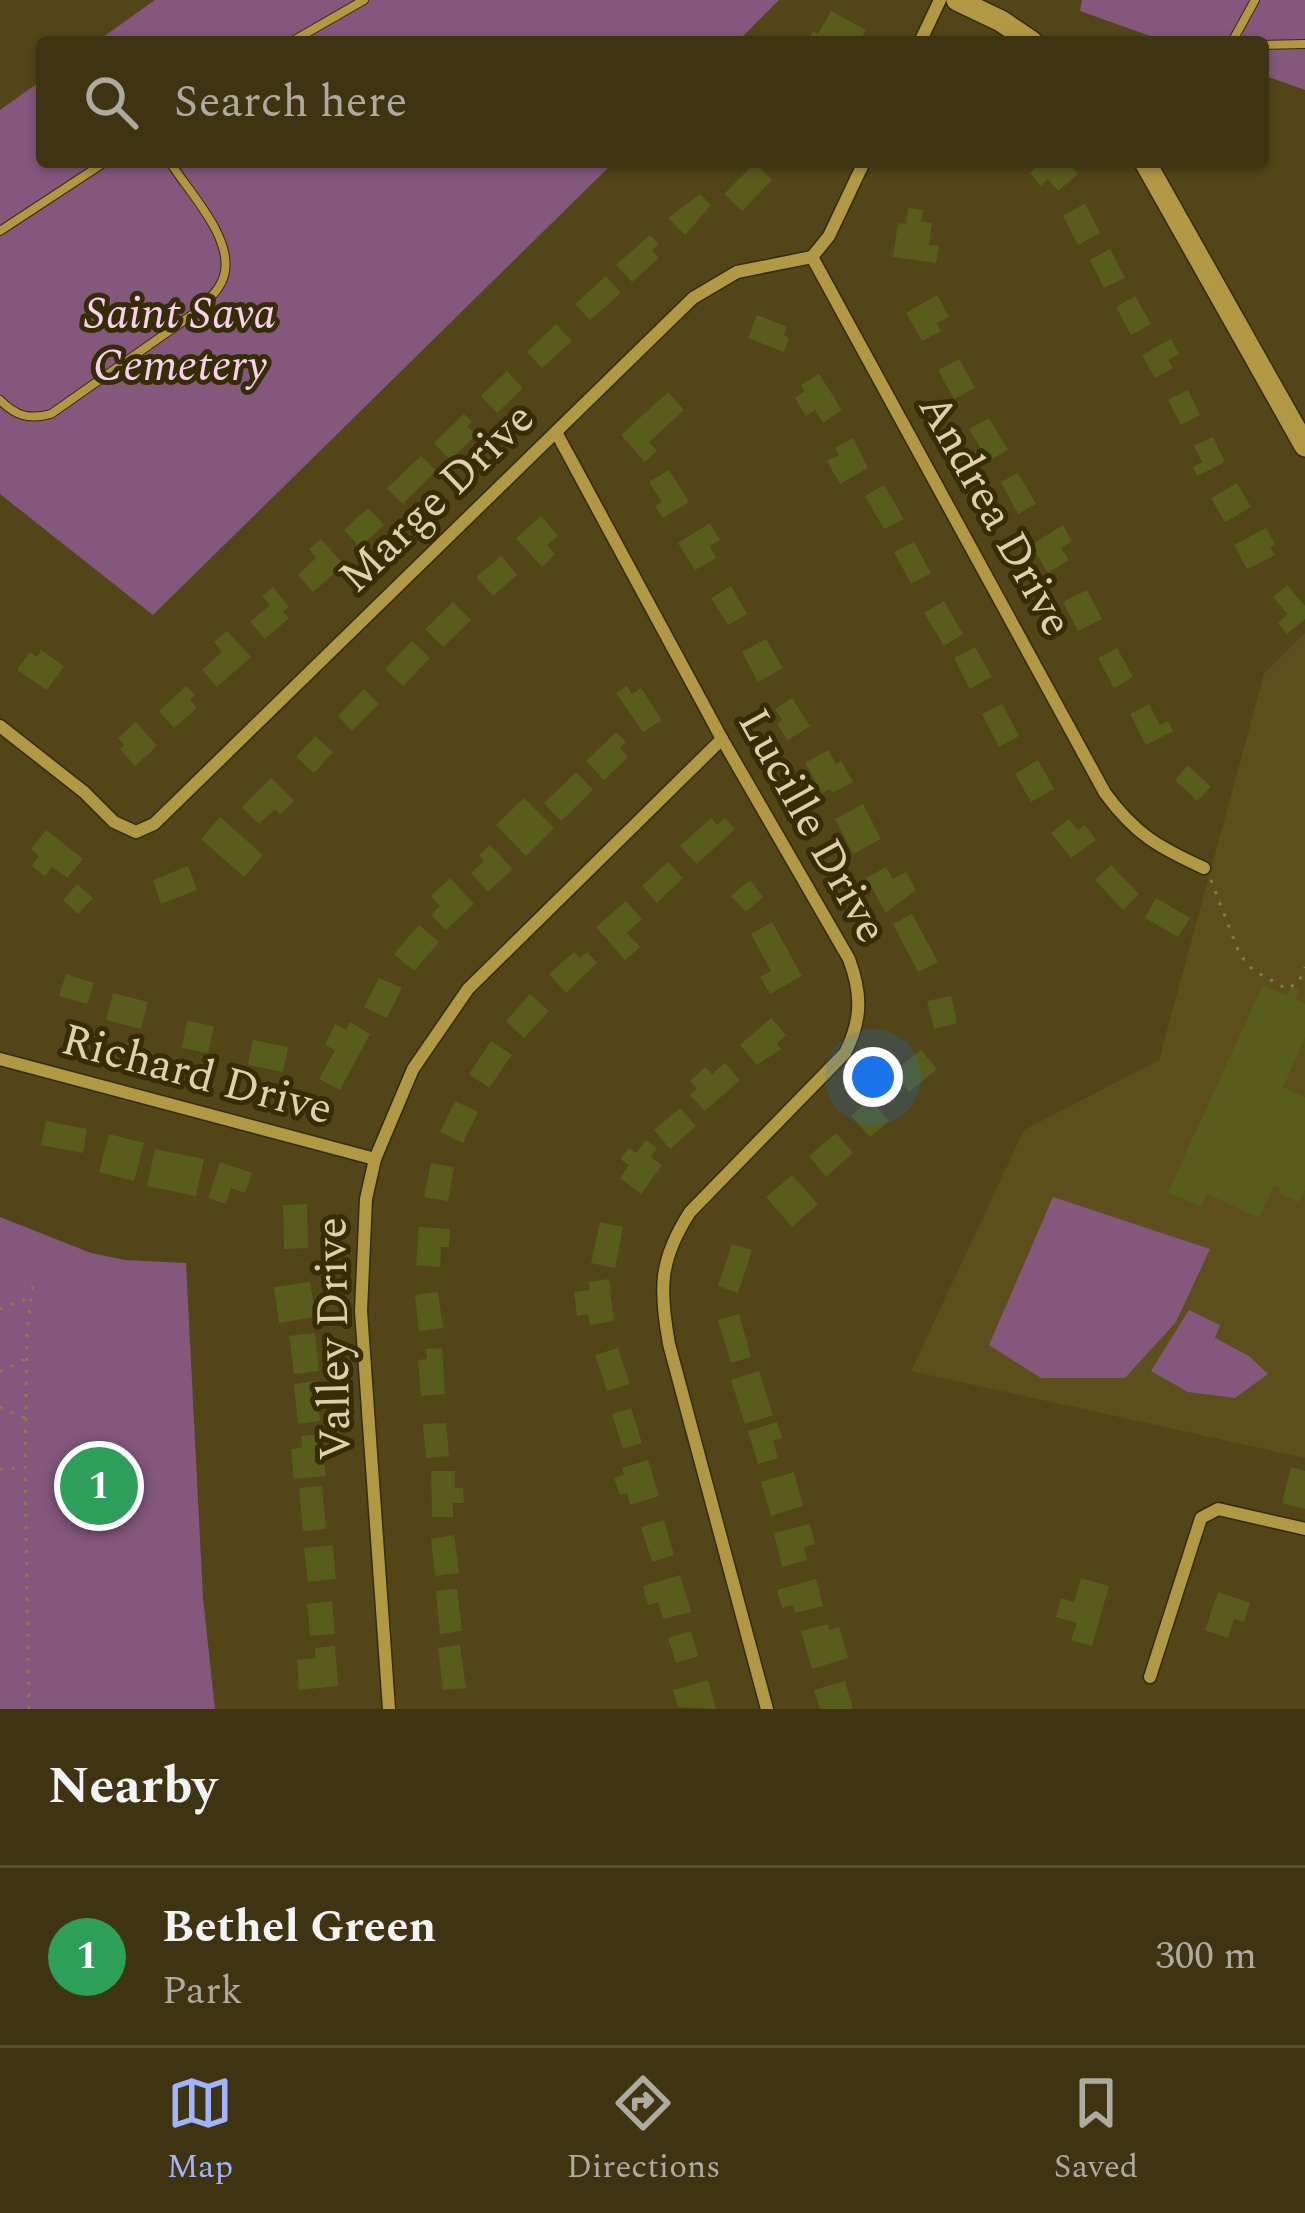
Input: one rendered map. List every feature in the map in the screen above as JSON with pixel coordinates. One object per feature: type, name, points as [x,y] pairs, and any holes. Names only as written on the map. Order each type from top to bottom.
[{"type":"street","points":[[923,36],[940,0]]},
{"type":"street","points":[[957,0],[1023,36]]},
{"type":"street","points":[[812,257],[829,236],[861,168]]},
{"type":"street","points":[[1152,168],[1305,446]]},
{"type":"street","name":"Marge Drive","points":[[0,726],[84,792],[114,822],[136,832],[154,824],[712,283],[737,272],[812,257]]},
{"type":"street","name":"Andrea Drive","points":[[812,257],[1105,793],[1129,825],[1155,845],[1204,868]]},
{"type":"street","name":"Lucille Drive","points":[[556,432],[722,739],[849,959],[860,1004],[858,1028],[845,1053],[690,1212],[671,1240],[662,1271],[662,1309],[669,1344],[767,1709]]},
{"type":"street","name":"Valley Drive","points":[[389,1709],[362,1311],[366,1199],[375,1159],[413,1069],[468,989],[722,739]]},
{"type":"street","name":"Richard Drive","points":[[0,1059],[375,1159]]},
{"type":"street","points":[[1150,1677],[1201,1518],[1219,1510],[1305,1529]]},
{"type":"lane","points":[[301,36],[364,0]]},
{"type":"lane","points":[[1235,36],[1255,0]]},
{"type":"lane","points":[[1269,46],[1305,44]]},
{"type":"lane","points":[[0,231],[96,168]]},
{"type":"lane","points":[[0,400],[20,416],[35,419],[51,414],[199,310],[215,293],[225,274],[225,254],[174,168]]},
{"type":"path","points":[[1204,868],[1218,891],[1229,932],[1252,970],[1287,988],[1299,982],[1305,967]]},
{"type":"path","points":[[28,1709],[26,1358],[33,1285]]},
{"type":"path","points":[[0,1310],[31,1297]]},
{"type":"path","points":[[0,1372],[26,1358]]},
{"type":"path","points":[[0,1407],[26,1419]]},
{"type":"path","points":[[0,1469],[25,1468]]},
{"type":"shaded area","points":[[1305,633],[1305,1458],[911,1371],[1024,1130],[1159,1060],[1264,674]]},
{"type":"green space","points":[[155,0],[779,0],[743,36],[104,36]]},
{"type":"green space","points":[[1082,0],[1305,0],[1305,90],[1269,77],[1269,36],[1150,36],[1080,11]]},
{"type":"green space","name":"Saint Sava Cemetery","points":[[36,84],[36,168],[608,168],[153,615],[0,494],[0,110]]},
{"type":"green space","points":[[1053,1197],[1210,1249],[1176,1322],[1125,1378],[1041,1378],[989,1345]]},
{"type":"green space","points":[[0,1217],[91,1253],[186,1263],[203,1598],[215,1709],[0,1709]]},
{"type":"green space","points":[[1189,1310],[1220,1325],[1215,1338],[1249,1356],[1268,1374],[1235,1398],[1188,1392],[1151,1371]]},
{"type":"building","points":[[831,11],[866,30],[862,36],[810,36],[813,31],[818,34]]},
{"type":"building","points":[[750,168],[760,168],[772,180],[742,211],[724,194]]},
{"type":"building","points":[[1035,168],[1073,168],[1078,174],[1058,191],[1048,179],[1041,186],[1030,173]]},
{"type":"building","points":[[700,194],[711,205],[685,235],[668,218]]},
{"type":"building","points":[[1085,204],[1100,233],[1078,245],[1063,215]]},
{"type":"building","points":[[908,208],[923,210],[921,222],[932,223],[929,245],[939,246],[936,263],[893,257],[898,223],[906,224]]},
{"type":"building","points":[[650,235],[659,244],[652,250],[659,258],[632,282],[616,265]]},
{"type":"building","points":[[1110,249],[1125,278],[1104,288],[1090,260]]},
{"type":"building","points":[[606,276],[621,293],[590,320],[575,304]]},
{"type":"building","points":[[937,295],[949,317],[936,323],[941,331],[922,341],[906,313]]},
{"type":"building","points":[[1135,296],[1151,324],[1131,335],[1116,307]]},
{"type":"building","points":[[757,315],[787,327],[784,352],[748,338]]},
{"type":"building","points":[[556,324],[572,341],[542,368],[527,352]]},
{"type":"building","points":[[1171,339],[1179,354],[1168,360],[1173,368],[1155,378],[1142,355]]},
{"type":"building","points":[[959,359],[975,388],[954,399],[938,370]]},
{"type":"building","points":[[507,371],[523,388],[497,413],[481,396]]},
{"type":"building","points":[[819,374],[842,410],[823,423],[815,410],[806,416],[795,398],[805,391],[801,385]]},
{"type":"building","points":[[1188,390],[1200,415],[1181,425],[1168,400]]},
{"type":"building","points":[[668,392],[684,410],[649,442],[657,451],[645,462],[621,435]]},
{"type":"building","points":[[464,414],[476,435],[450,460],[434,443]]},
{"type":"building","points":[[989,418],[1008,450],[988,461],[969,429]]},
{"type":"building","points":[[1213,437],[1225,462],[1197,476],[1193,467],[1202,462],[1194,446]]},
{"type":"building","points":[[853,438],[868,468],[840,484],[827,461],[839,455],[835,448]]},
{"type":"building","points":[[421,456],[436,471],[403,504],[387,488]]},
{"type":"building","points":[[669,470],[689,502],[663,518],[655,506],[662,502],[649,482]]},
{"type":"building","points":[[1018,473],[1036,504],[1018,514],[1001,482]]},
{"type":"building","points":[[1237,483],[1251,507],[1225,522],[1211,498]]},
{"type":"building","points":[[884,485],[904,519],[884,529],[865,496]]},
{"type":"building","points":[[368,508],[384,525],[360,547],[344,530]]},
{"type":"building","points":[[541,516],[558,536],[547,545],[555,554],[542,567],[516,538]]},
{"type":"building","points":[[710,523],[720,540],[710,546],[716,558],[695,570],[678,543]]},
{"type":"building","points":[[1063,525],[1072,541],[1061,548],[1069,560],[1048,573],[1031,545]]},
{"type":"building","points":[[1266,528],[1275,555],[1247,569],[1234,545]]},
{"type":"building","points":[[321,539],[344,565],[313,592],[298,575],[316,558],[309,549]]},
{"type":"building","points":[[914,542],[931,573],[911,584],[894,552]]},
{"type":"building","points":[[501,556],[517,575],[493,596],[476,577]]},
{"type":"building","points":[[1287,585],[1305,606],[1305,619],[1287,634],[1278,623],[1288,614],[1273,597]]},
{"type":"building","points":[[731,586],[747,614],[728,625],[711,598]]},
{"type":"building","points":[[273,587],[289,607],[283,612],[289,618],[265,639],[250,622],[270,605],[262,596]]},
{"type":"building","points":[[1087,590],[1102,619],[1078,631],[1063,602]]},
{"type":"building","points":[[944,601],[963,634],[944,646],[924,613]]},
{"type":"building","points":[[453,602],[471,620],[443,647],[425,629]]},
{"type":"building","points":[[227,631],[251,657],[217,687],[202,670],[222,652],[214,642]]},
{"type":"building","points":[[766,639],[783,668],[758,682],[742,652]]},
{"type":"building","points":[[412,641],[430,658],[403,686],[385,669]]},
{"type":"building","points":[[975,647],[992,677],[970,689],[954,658]]},
{"type":"building","points":[[1117,648],[1133,677],[1114,688],[1098,658]]},
{"type":"building","points":[[41,650],[64,666],[47,690],[17,670],[30,652],[37,657]]},
{"type":"building","points":[[186,686],[195,695],[190,699],[197,708],[174,728],[159,711]]},
{"type":"building","points":[[627,686],[632,694],[641,688],[662,720],[643,732],[616,693]]},
{"type":"building","points":[[364,689],[379,704],[352,731],[338,716]]},
{"type":"building","points":[[792,698],[810,726],[788,740],[777,724],[782,720],[775,709]]},
{"type":"building","points":[[1002,704],[1019,736],[999,747],[982,714]]},
{"type":"building","points":[[1149,704],[1160,725],[1168,721],[1173,731],[1146,745],[1130,714]]},
{"type":"building","points":[[136,722],[157,746],[135,766],[120,749],[124,745],[118,738]]},
{"type":"building","points":[[616,732],[626,742],[620,748],[628,757],[604,780],[586,761]]},
{"type":"building","points":[[315,736],[333,752],[314,773],[296,757]]},
{"type":"building","points":[[828,750],[853,782],[822,793],[805,763]]},
{"type":"building","points":[[1038,760],[1054,789],[1031,802],[1015,774]]},
{"type":"building","points":[[1188,765],[1211,787],[1197,801],[1175,780]]},
{"type":"building","points":[[576,772],[593,790],[561,821],[544,803]]},
{"type":"building","points":[[271,778],[294,801],[280,814],[275,809],[259,824],[242,807]]},
{"type":"building","points":[[524,798],[554,828],[526,856],[496,825]]},
{"type":"building","points":[[863,804],[881,839],[853,854],[835,819]]},
{"type":"building","points":[[220,817],[263,855],[244,877],[201,839]]},
{"type":"building","points":[[711,818],[717,825],[725,818],[735,829],[697,864],[680,846]]},
{"type":"building","points":[[1069,819],[1078,830],[1085,825],[1096,840],[1071,858],[1051,833]]},
{"type":"building","points":[[46,830],[83,859],[67,878],[52,867],[45,876],[32,866],[39,856],[31,849]]},
{"type":"building","points":[[490,845],[513,869],[488,892],[471,873],[484,861],[479,855]]},
{"type":"building","points":[[668,862],[683,878],[657,903],[642,886]]},
{"type":"building","points":[[1111,865],[1139,894],[1123,910],[1095,880]]},
{"type":"building","points":[[188,866],[197,890],[161,904],[153,880]]},
{"type":"building","points":[[886,867],[893,879],[906,872],[916,890],[886,913],[866,878]]},
{"type":"building","points":[[450,878],[474,904],[446,930],[431,915],[440,906],[431,896]]},
{"type":"building","points":[[750,880],[763,897],[746,912],[731,896]]},
{"type":"building","points":[[77,884],[93,898],[78,914],[63,900]]},
{"type":"building","points":[[1156,898],[1190,918],[1178,937],[1145,918]]},
{"type":"building","points":[[626,901],[642,919],[627,933],[640,947],[625,960],[596,927]]},
{"type":"building","points":[[912,914],[938,962],[918,972],[893,924]]},
{"type":"building","points":[[772,922],[802,976],[770,994],[760,977],[771,971],[751,934]]},
{"type":"building","points":[[419,925],[439,942],[414,971],[394,954]]},
{"type":"building","points":[[574,952],[580,958],[587,952],[597,963],[566,993],[549,974]]},
{"type":"building","points":[[66,974],[94,983],[87,1004],[59,996]]},
{"type":"building","points":[[379,978],[402,988],[387,1018],[364,1007]]},
{"type":"building","points":[[1263,985],[1287,996],[1291,987],[1299,990],[1295,999],[1305,1004],[1305,1038],[1283,1087],[1305,1097],[1305,1190],[1299,1202],[1279,1193],[1281,1189],[1274,1185],[1259,1218],[1207,1194],[1201,1207],[1168,1192]]},
{"type":"building","points":[[113,993],[148,1002],[141,1029],[106,1020]]},
{"type":"building","points":[[530,994],[549,1011],[524,1038],[506,1021]]},
{"type":"building","points":[[951,996],[957,1023],[934,1029],[927,1001]]},
{"type":"building","points":[[771,1018],[786,1035],[777,1044],[781,1049],[757,1065],[740,1045]]},
{"type":"building","points":[[187,1021],[214,1026],[208,1053],[182,1048]]},
{"type":"building","points":[[350,1022],[370,1034],[340,1090],[319,1079],[335,1050],[325,1045],[335,1024],[346,1030]]},
{"type":"building","points":[[253,1040],[288,1047],[283,1072],[248,1065]]},
{"type":"building","points":[[491,1041],[512,1055],[489,1088],[469,1074]]},
{"type":"building","points":[[921,1050],[937,1069],[909,1092],[893,1072]]},
{"type":"building","points":[[725,1063],[740,1080],[705,1111],[690,1095],[697,1089],[690,1081],[705,1067],[712,1074]]},
{"type":"building","points":[[870,1099],[889,1121],[870,1137],[851,1116]]},
{"type":"building","points":[[455,1101],[478,1112],[463,1143],[440,1132]]},
{"type":"building","points":[[680,1108],[696,1126],[670,1149],[654,1130]]},
{"type":"building","points":[[46,1121],[87,1129],[83,1153],[41,1145]]},
{"type":"building","points":[[836,1133],[853,1153],[826,1177],[809,1156]]},
{"type":"building","points":[[109,1134],[144,1143],[134,1181],[99,1172]]},
{"type":"building","points":[[646,1140],[657,1148],[651,1157],[662,1165],[641,1194],[620,1178],[629,1165],[620,1159],[629,1148],[636,1153]]},
{"type":"building","points":[[155,1149],[204,1159],[196,1196],[147,1186]]},
{"type":"building","points":[[220,1162],[252,1173],[245,1193],[231,1188],[226,1204],[208,1198]]},
{"type":"building","points":[[431,1163],[454,1167],[448,1201],[424,1197]]},
{"type":"building","points":[[792,1175],[818,1204],[792,1227],[766,1197]]},
{"type":"building","points":[[307,1204],[308,1248],[284,1249],[283,1205]]},
{"type":"building","points":[[600,1222],[623,1227],[615,1268],[591,1263]]},
{"type":"building","points":[[419,1227],[450,1229],[449,1247],[441,1247],[440,1267],[416,1265]]},
{"type":"building","points":[[732,1244],[752,1250],[738,1293],[718,1286]]},
{"type":"building","points":[[609,1279],[614,1321],[590,1325],[588,1314],[577,1316],[574,1292],[590,1290],[589,1282]]},
{"type":"building","points":[[310,1282],[316,1317],[279,1323],[274,1287]]},
{"type":"building","points":[[438,1292],[443,1328],[419,1331],[415,1295]]},
{"type":"building","points":[[739,1314],[751,1357],[731,1363],[718,1320]]},
{"type":"building","points":[[315,1333],[319,1371],[294,1374],[289,1336]]},
{"type":"building","points":[[442,1348],[445,1394],[421,1396],[418,1360],[427,1359],[426,1349]]},
{"type":"building","points":[[618,1348],[630,1384],[607,1391],[595,1355]]},
{"type":"building","points":[[759,1371],[773,1415],[745,1424],[731,1380]]},
{"type":"building","points":[[316,1381],[320,1421],[298,1424],[294,1384]]},
{"type":"building","points":[[631,1408],[642,1443],[623,1449],[612,1414]]},
{"type":"building","points":[[777,1422],[782,1438],[773,1441],[778,1458],[758,1464],[748,1431]]},
{"type":"building","points":[[446,1423],[449,1456],[426,1458],[423,1424]]},
{"type":"building","points":[[321,1434],[326,1476],[294,1479],[291,1449],[302,1448],[301,1436]]},
{"type":"building","points":[[648,1460],[659,1496],[630,1505],[614,1478],[624,1474],[622,1468]]},
{"type":"building","points":[[1291,1467],[1305,1471],[1305,1509],[1282,1503]]},
{"type":"building","points":[[431,1471],[455,1471],[455,1488],[463,1488],[464,1503],[453,1503],[453,1517],[432,1517]]},
{"type":"building","points":[[794,1472],[803,1506],[771,1516],[761,1482]]},
{"type":"building","points":[[322,1486],[326,1529],[303,1531],[299,1488]]},
{"type":"building","points":[[664,1520],[674,1555],[652,1562],[641,1527]]},
{"type":"building","points":[[810,1524],[815,1544],[804,1547],[807,1560],[782,1567],[774,1533]]},
{"type":"building","points":[[454,1535],[459,1573],[435,1576],[431,1539]]},
{"type":"building","points":[[333,1545],[336,1579],[308,1582],[304,1548]]},
{"type":"building","points":[[680,1575],[691,1612],[663,1619],[658,1602],[648,1605],[643,1586]]},
{"type":"building","points":[[1081,1578],[1109,1586],[1092,1646],[1071,1640],[1077,1623],[1056,1617],[1061,1598],[1074,1602]]},
{"type":"building","points":[[816,1579],[823,1606],[795,1613],[793,1605],[782,1608],[777,1590]]},
{"type":"building","points":[[457,1589],[462,1631],[440,1634],[436,1591]]},
{"type":"building","points":[[1218,1592],[1250,1603],[1244,1622],[1234,1619],[1228,1638],[1205,1630]]},
{"type":"building","points":[[332,1601],[335,1634],[310,1636],[307,1604]]},
{"type":"building","points":[[828,1624],[829,1630],[839,1627],[848,1658],[812,1669],[801,1631]]},
{"type":"building","points":[[691,1631],[698,1656],[676,1663],[668,1638]]},
{"type":"building","points":[[460,1645],[466,1688],[443,1690],[438,1648]]},
{"type":"building","points":[[335,1646],[338,1686],[299,1690],[297,1660],[316,1658],[315,1648]]},
{"type":"building","points":[[708,1680],[716,1709],[678,1707],[673,1690]]},
{"type":"building","points":[[845,1681],[853,1709],[820,1709],[814,1690]]},
{"type":"place","name":"Bethel Green","points":[[99,1486]]}]
